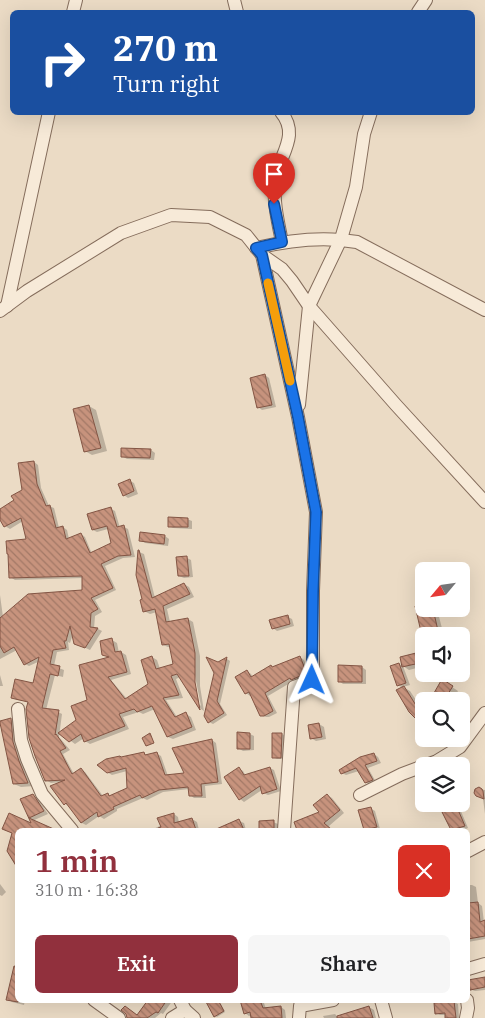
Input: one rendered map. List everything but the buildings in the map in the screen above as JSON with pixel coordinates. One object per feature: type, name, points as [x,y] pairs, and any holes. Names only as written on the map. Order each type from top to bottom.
[{"type":"street","points":[[3,308],[48,115]]},
{"type":"street","points":[[282,242],[274,204],[275,180],[288,142],[290,129],[283,115]]},
{"type":"street","points":[[298,417],[309,306],[341,239],[356,187],[364,134],[370,115]]},
{"type":"street","points":[[3,308],[28,290],[121,233],[171,215],[210,218],[246,235],[259,251],[282,269],[309,306],[485,502]]},
{"type":"street","points":[[259,251],[282,242],[341,239],[357,242],[485,310]]},
{"type":"street","points":[[259,251],[298,417],[316,512],[312,680],[294,687],[284,828]]},
{"type":"street","points":[[18,709],[21,740],[30,768],[42,794],[70,828]]},
{"type":"street","points":[[360,795],[402,774],[437,761],[460,747],[485,713]]},
{"type":"street","points":[[470,849],[485,842]]},
{"type":"street","points":[[470,968],[485,964]]},
{"type":"street","points":[[98,1003],[119,1018]]},
{"type":"street","points":[[300,1008],[321,1003]]},
{"type":"street","points":[[382,1003],[386,1018]]},
{"type":"street","points":[[466,1018],[467,1003]]},
{"type":"street","points":[[172,1018],[186,1009]]},
{"type":"slow traffic","points":[[268,283],[290,381]]},
{"type":"route","points":[[274,204],[282,242],[256,248],[262,255],[298,417],[316,512],[312,680]]}]
